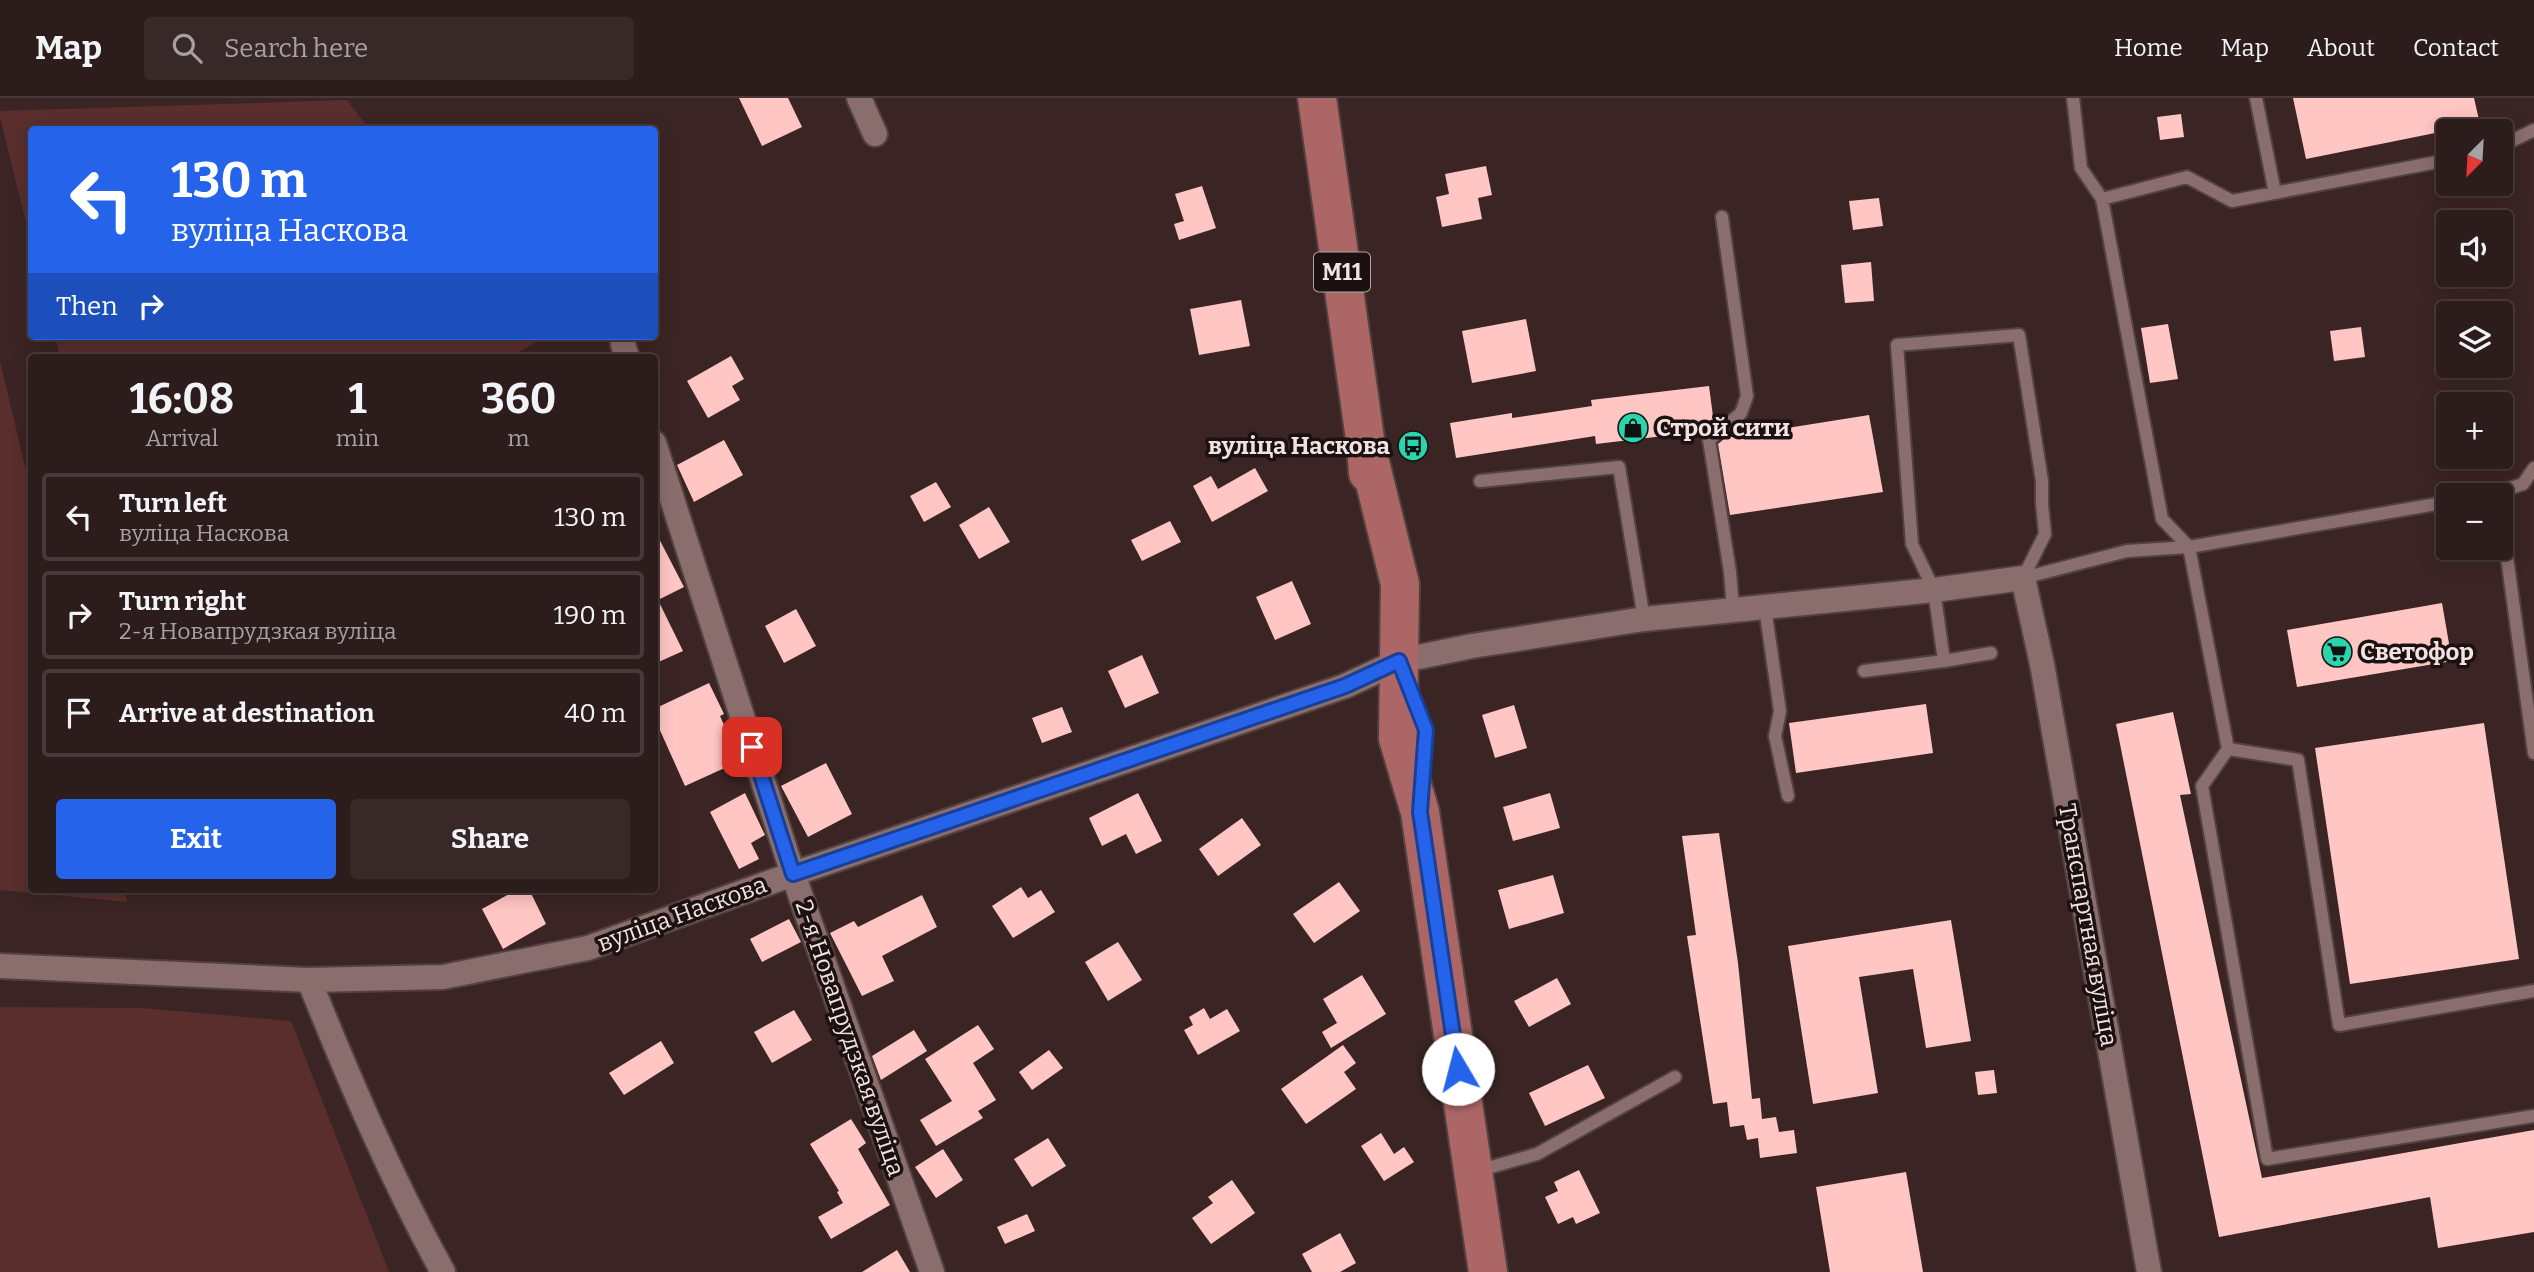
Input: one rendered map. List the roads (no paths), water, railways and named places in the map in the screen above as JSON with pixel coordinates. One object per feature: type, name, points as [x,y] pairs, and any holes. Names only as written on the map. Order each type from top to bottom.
[{"type":"main road","name":"М11","points":[[1317,98],[1366,446],[1375,587],[1399,661],[1398,737],[1420,812],[1488,1272]]},
{"type":"street","points":[[859,98],[875,134]]},
{"type":"street","name":"2-я Новапрудзкая вуліца","points":[[658,455],[793,874],[932,1272]]},
{"type":"street","name":"вуліца Наскова","points":[[0,966],[309,980],[443,977],[589,948],[793,874],[1345,686],[1399,661],[1472,646],[1644,619],[1934,590],[2023,578]]},
{"type":"street","name":"Транспартная вуліца","points":[[2023,578],[2042,664],[2149,1272]]},
{"type":"street","points":[[309,980],[346,1071],[406,1204],[443,1272]]},
{"type":"lane","points":[[2073,98],[2081,168],[2102,199],[2162,519],[2189,547],[2228,749],[2202,786],[2267,1159],[2534,1116]]},
{"type":"lane","points":[[2256,98],[2275,193]]},
{"type":"lane","points":[[2513,140],[2534,130]]},
{"type":"lane","points":[[2102,199],[2188,177],[2232,201],[2436,162]]},
{"type":"lane","points":[[1722,216],[1747,396],[1741,413],[1709,440],[1733,608]]},
{"type":"lane","points":[[1944,661],[1934,590],[1912,544],[1897,345],[2019,335],[2042,481],[2045,534],[2023,578]]},
{"type":"lane","points":[[1480,481],[1619,467],[1644,619]]},
{"type":"lane","points":[[2513,488],[2523,484],[2534,468]]},
{"type":"lane","points":[[2023,578],[2127,551],[2189,547],[2436,504]]},
{"type":"lane","points":[[2508,560],[2530,695],[2534,753]]},
{"type":"lane","points":[[1765,608],[1780,711],[1774,736],[1788,796]]},
{"type":"lane","points":[[1864,671],[1991,653]]},
{"type":"lane","points":[[2228,749],[2298,760],[2339,1025],[2534,991]]},
{"type":"lane","points":[[1473,1172],[1536,1154],[1675,1077]]},
{"type":"place","name":"Строй сити","points":[[1633,428]]},
{"type":"place","name":"вуліца Наскова","points":[[1413,446]]},
{"type":"place","name":"Светофор","points":[[2337,652]]}]
